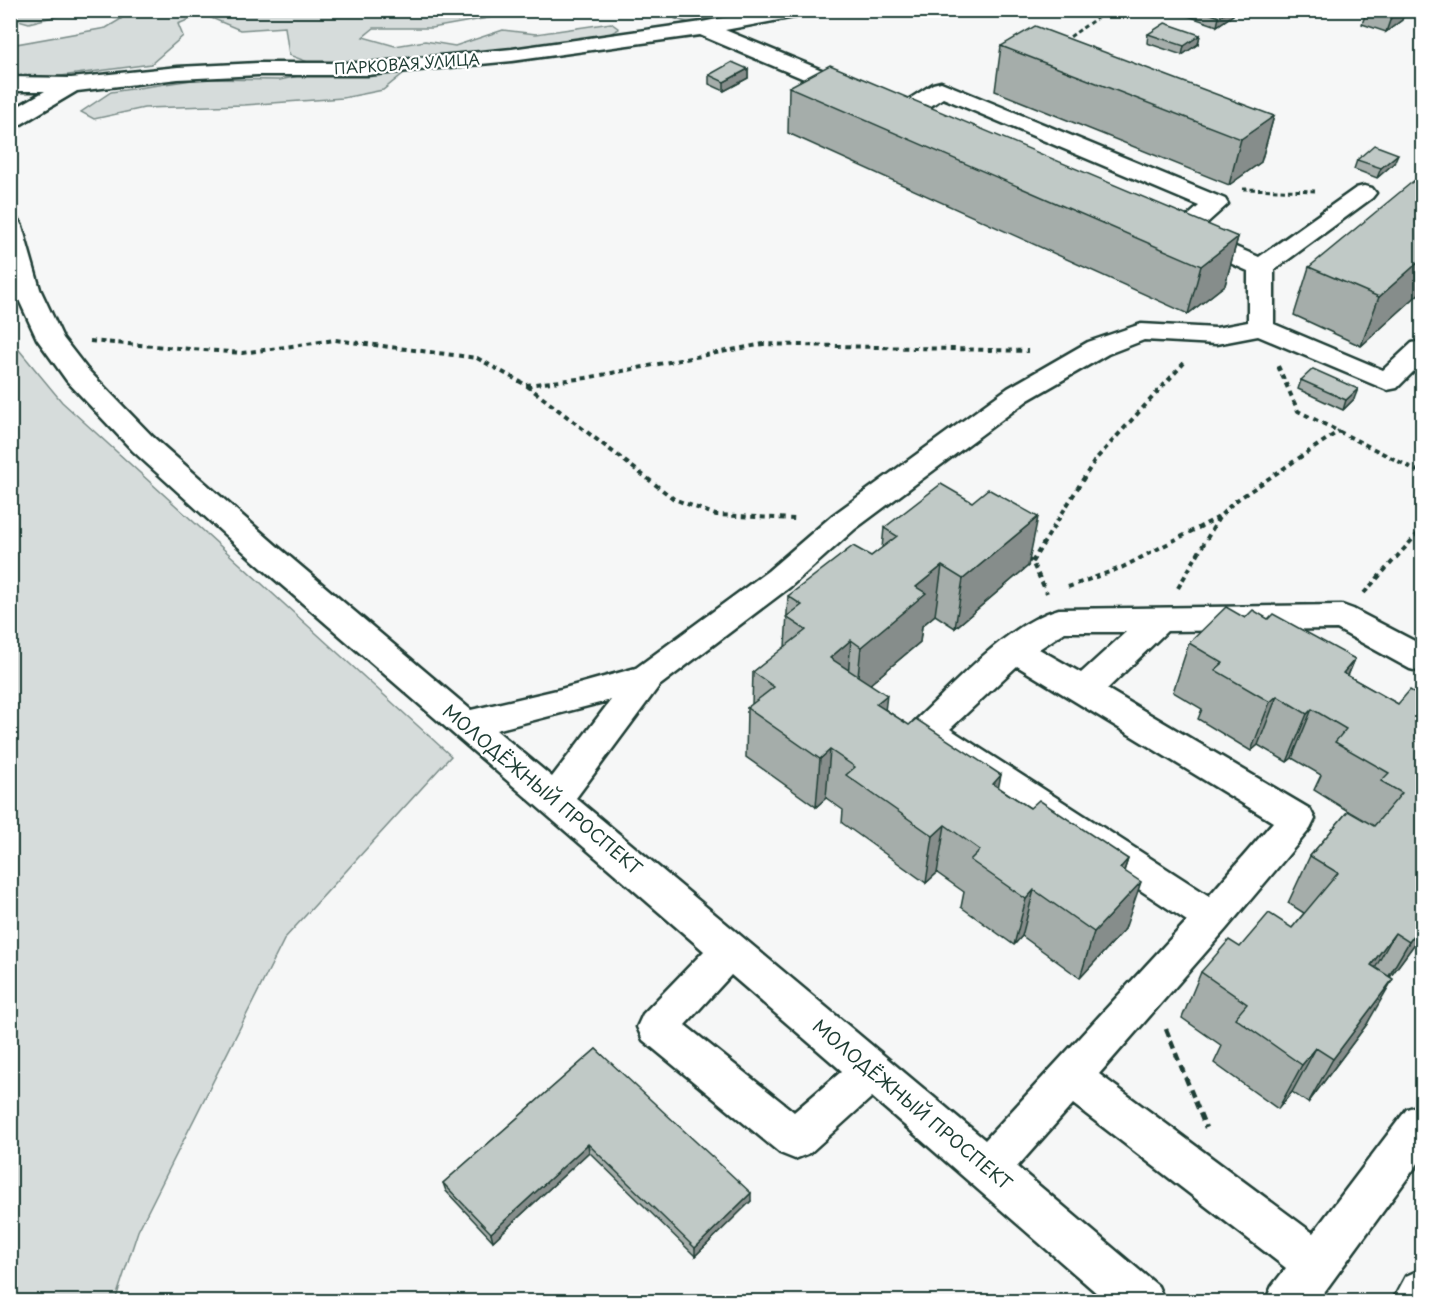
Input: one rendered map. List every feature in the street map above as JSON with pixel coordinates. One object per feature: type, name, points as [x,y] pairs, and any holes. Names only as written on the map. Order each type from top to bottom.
[{"type":"street","name":"ПАРКОВАЯ УЛИЦА","points":[[10,84],[71,85],[178,73],[258,69],[367,69],[512,55],[702,28],[800,10]]},
{"type":"street","points":[[702,28],[788,68],[925,122]]},
{"type":"street","points":[[10,121],[71,85]]},
{"type":"street","points":[[886,106],[941,89],[1216,204],[1182,232]]},
{"type":"street","points":[[1261,267],[1364,192]]},
{"type":"street","points":[[1160,223],[1261,267]]},
{"type":"street","name":"МОЛОДЁЖНЫЙ ПРОСПЕКТ","points":[[10,226],[27,289],[50,339],[77,375],[143,444],[266,554],[988,1168],[1142,1302]]},
{"type":"street","points":[[1261,267],[1261,328]]},
{"type":"street","points":[[555,799],[647,677],[779,579],[844,522],[1018,394],[1098,348],[1141,332],[1216,336],[1261,328],[1387,382],[1422,349]]},
{"type":"street","points":[[1213,918],[926,730],[1014,649],[1059,621],[1342,617],[1422,660]]},
{"type":"street","points":[[1084,690],[1159,620]]},
{"type":"street","points":[[988,1168],[1213,918],[1297,819],[1014,649]]},
{"type":"street","points":[[466,724],[561,702],[647,677]]},
{"type":"street","points":[[731,949],[657,1027],[795,1139],[873,1070]]},
{"type":"street","points":[[1070,1077],[1317,1264]]},
{"type":"street","points":[[1288,1302],[1388,1172],[1422,1123]]},
{"type":"street","points":[[1415,1302],[1422,1292]]},
{"type":"path","points":[[1057,46],[1108,10]]},
{"type":"path","points":[[1178,187],[1364,192]]},
{"type":"path","points":[[1261,328],[1298,411],[1422,473]]},
{"type":"path","points":[[1032,562],[1095,460],[1190,356],[1200,335]]},
{"type":"path","points":[[50,339],[242,353],[335,340],[477,358],[526,385],[674,499],[716,515],[844,522]]},
{"type":"path","points":[[526,385],[586,378],[763,344],[1003,352],[1098,348]]},
{"type":"path","points":[[1159,620],[1220,516],[1234,502],[1339,431]]},
{"type":"path","points":[[1022,556],[1032,562],[1047,594],[1122,567],[1220,516]]},
{"type":"path","points":[[1342,617],[1422,530]]},
{"type":"path","points":[[1149,988],[1210,1139]]},
{"type":"shaded area","points":[[10,11],[77,11],[29,23],[11,18]]},
{"type":"shaded area","points":[[91,11],[527,11],[432,28],[374,28],[363,37],[395,46],[425,41],[455,46],[503,30],[536,34],[611,23],[619,29],[608,35],[511,48],[425,56],[383,90],[343,98],[244,105],[144,108],[94,119],[81,112],[111,92],[199,79],[280,80],[312,73],[308,62],[289,55],[285,27],[240,30],[202,14],[178,24],[183,36],[151,64],[46,78],[11,75],[11,45],[106,28],[121,19]]},
{"type":"shaded area","points":[[763,11],[690,23],[676,19],[692,12]]},
{"type":"shaded area","points":[[10,339],[62,402],[451,756],[285,938],[138,1231],[115,1301],[11,1301]]},
{"type":"building","points":[[1200,10],[1229,10],[1219,17]]},
{"type":"building","points":[[1378,10],[1397,10],[1392,15]]},
{"type":"building","points":[[1165,23],[1200,35],[1184,46],[1148,34]]},
{"type":"building","points":[[1035,26],[1274,116],[1241,139],[1001,46]]},
{"type":"building","points":[[732,62],[748,69],[724,82],[709,75]]},
{"type":"building","points":[[830,65],[1238,237],[1201,266],[789,87]]},
{"type":"building","points":[[1374,145],[1398,154],[1381,168],[1357,160]]},
{"type":"building","points":[[1422,174],[1422,259],[1379,297],[1309,267]]},
{"type":"building","points":[[1313,369],[1358,389],[1346,400],[1301,380]]},
{"type":"building","points":[[941,484],[972,502],[988,489],[1038,517],[963,579],[942,566],[916,587],[926,593],[861,647],[851,640],[830,658],[887,695],[876,704],[909,725],[916,719],[1001,775],[993,784],[1030,808],[1039,800],[1128,859],[1120,868],[1141,882],[1094,932],[1034,890],[1026,899],[970,860],[980,850],[945,825],[933,836],[846,775],[855,767],[830,750],[820,759],[747,708],[774,687],[753,672],[806,630],[786,617],[802,605],[788,596],[853,546],[871,556],[897,536],[884,528]]},
{"type":"building","points":[[1226,607],[1245,618],[1253,610],[1268,619],[1273,614],[1355,659],[1343,673],[1398,704],[1410,690],[1422,697],[1422,924],[1409,942],[1395,933],[1371,965],[1393,979],[1333,1059],[1316,1048],[1302,1065],[1235,1018],[1247,1004],[1201,972],[1229,940],[1240,947],[1269,913],[1292,928],[1338,873],[1310,856],[1348,811],[1374,826],[1402,793],[1381,781],[1389,773],[1335,742],[1346,729],[1312,709],[1307,714],[1277,696],[1270,702],[1215,670],[1223,663],[1189,643]]},
{"type":"building","points":[[596,1049],[751,1193],[695,1248],[588,1144],[491,1233],[443,1183]]}]
